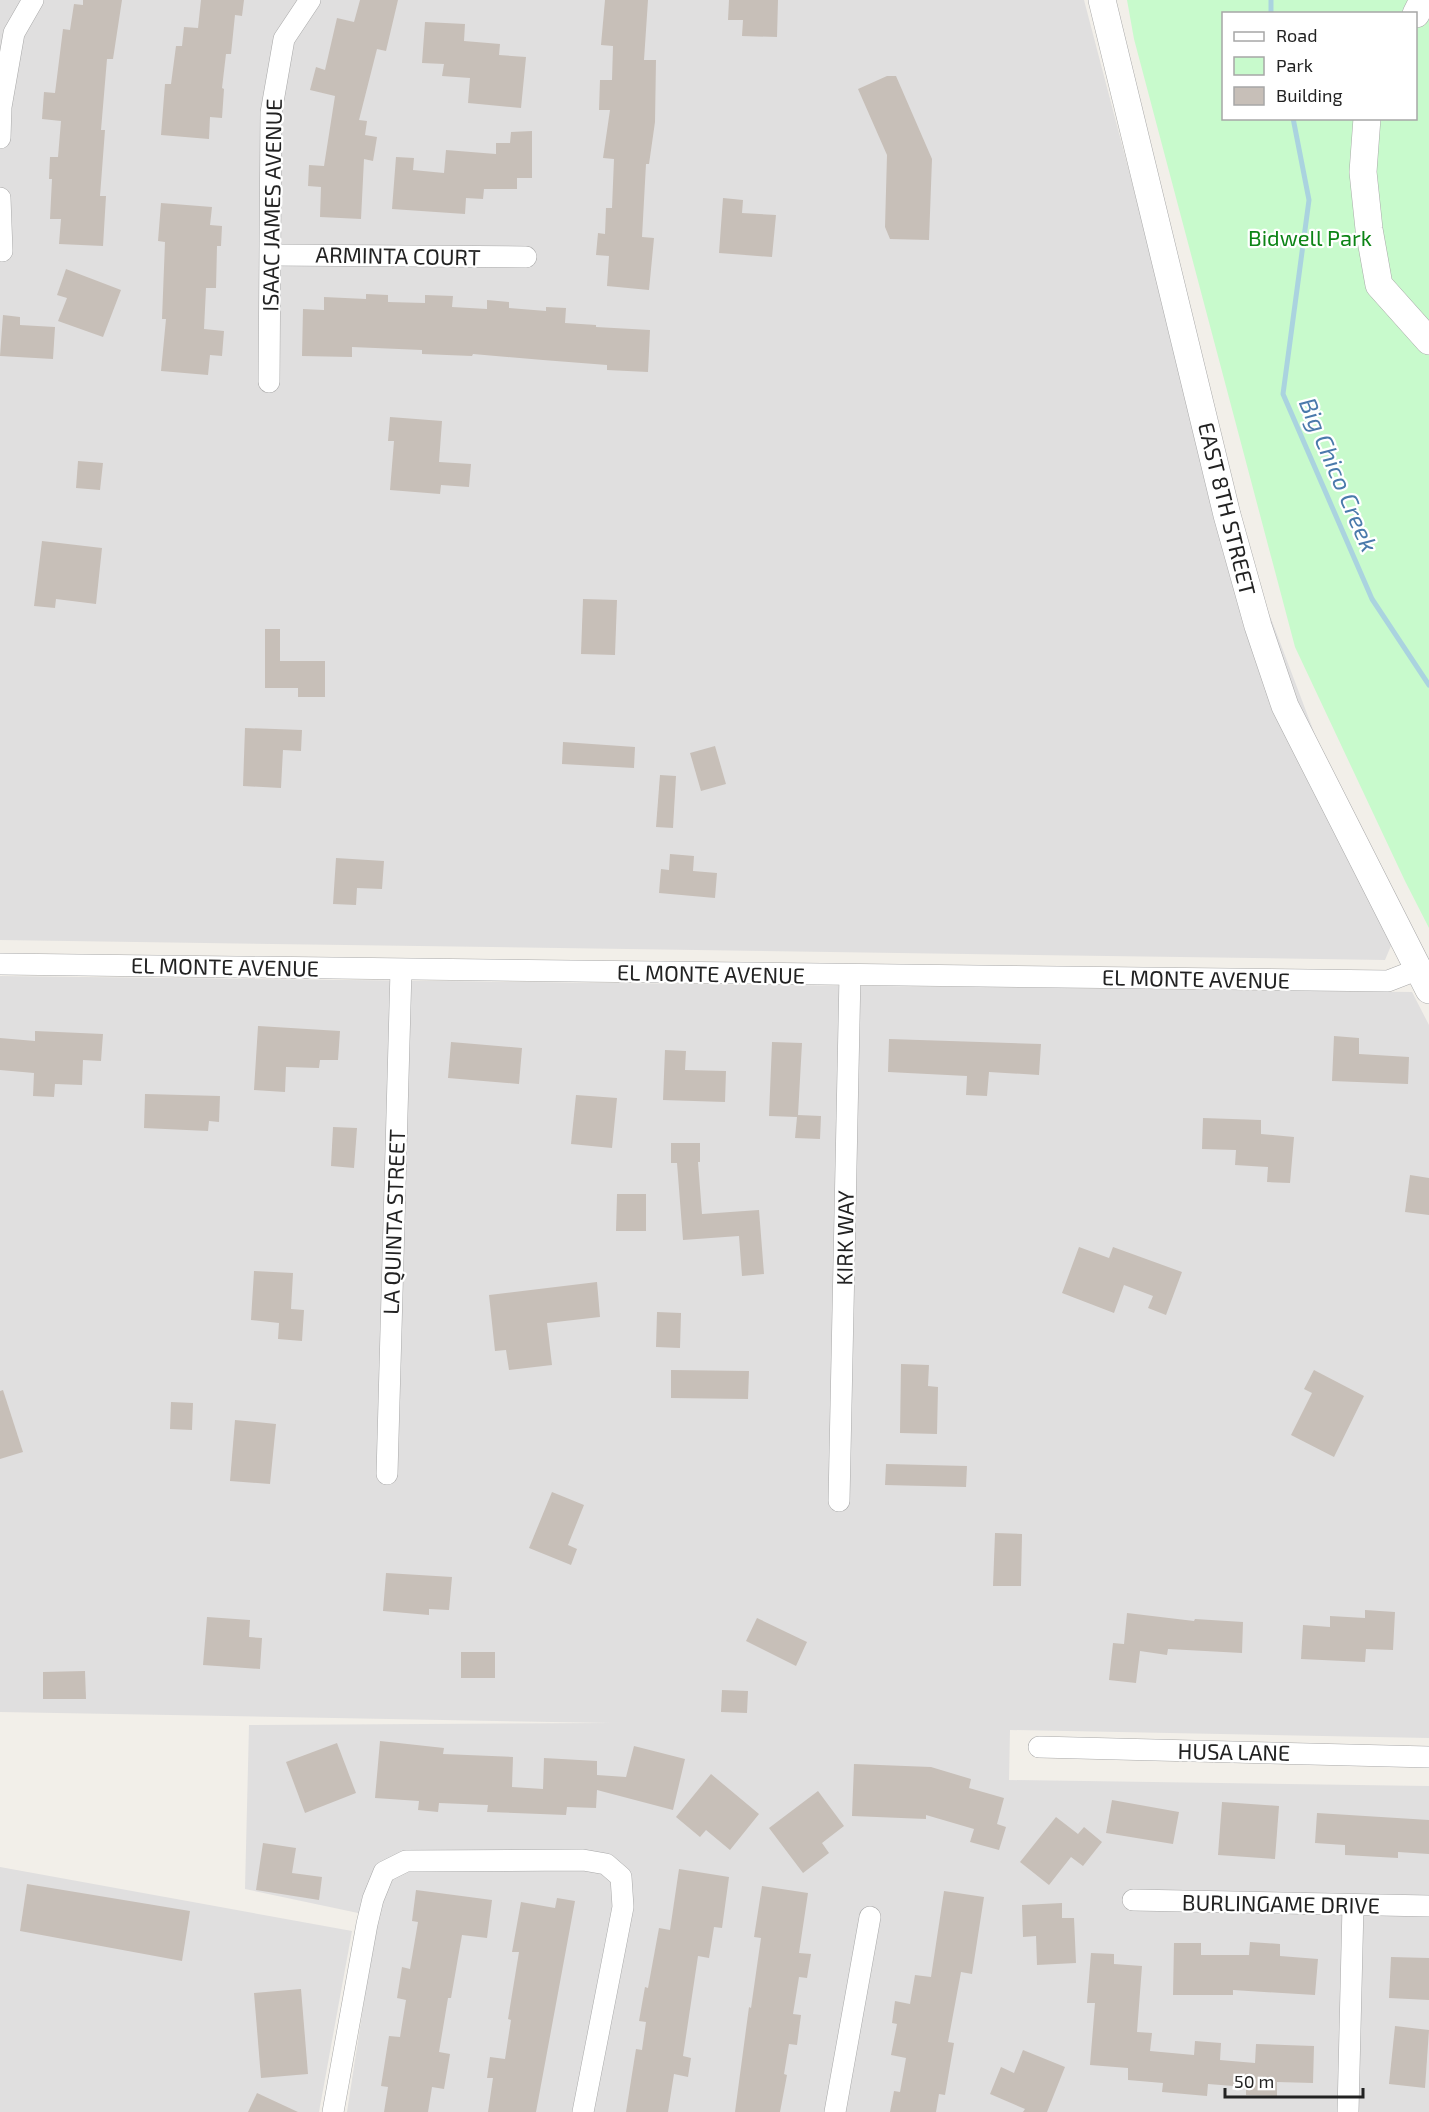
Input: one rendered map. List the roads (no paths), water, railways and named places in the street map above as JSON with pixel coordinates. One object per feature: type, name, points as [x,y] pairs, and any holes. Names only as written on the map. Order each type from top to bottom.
[{"type":"street","points":[[0,138],[1,107],[14,33],[33,0]]},
{"type":"street","name":"ISAAC JAMES AVENUE","points":[[269,382],[271,113],[284,39],[310,0]]},
{"type":"street","name":"EAST 8TH STREET","points":[[1102,0],[1227,514],[1258,626],[1285,706],[1424,979]]},
{"type":"street","points":[[1367,120],[1363,172],[1369,230],[1379,285],[1429,340]]},
{"type":"street","points":[[0,198],[2,251]]},
{"type":"street","name":"ARMINTA COURT","points":[[271,255],[526,257]]},
{"type":"street","name":"EL MONTE AVENUE","points":[[0,964],[1388,981],[1424,979]]},
{"type":"street","name":"LA QUINTA STREET","points":[[387,1474],[401,970]]},
{"type":"street","name":"KIRK WAY","points":[[839,1501],[850,975]]},
{"type":"street","name":"HUSA LANE","points":[[1040,1747],[1429,1757]]},
{"type":"street","points":[[333,2112],[367,1924],[373,1899],[384,1872],[406,1861],[584,1860],[606,1864],[621,1877],[623,1907],[583,2112]]},
{"type":"street","name":"BURLINGAME DRIVE","points":[[1133,1900],[1429,1906]]},
{"type":"street","points":[[1348,2112],[1353,1906]]},
{"type":"street","points":[[835,2112],[870,1917]]},
{"type":"waterway","name":"Big Chico Creek","points":[[1271,0],[1271,12]]},
{"type":"waterway","name":"Big Chico Creek","points":[[1293,120],[1309,200],[1283,394],[1372,599],[1429,685]]},
{"type":"park label","name":"Bidwell Park","points":[[1310,238]]}]
